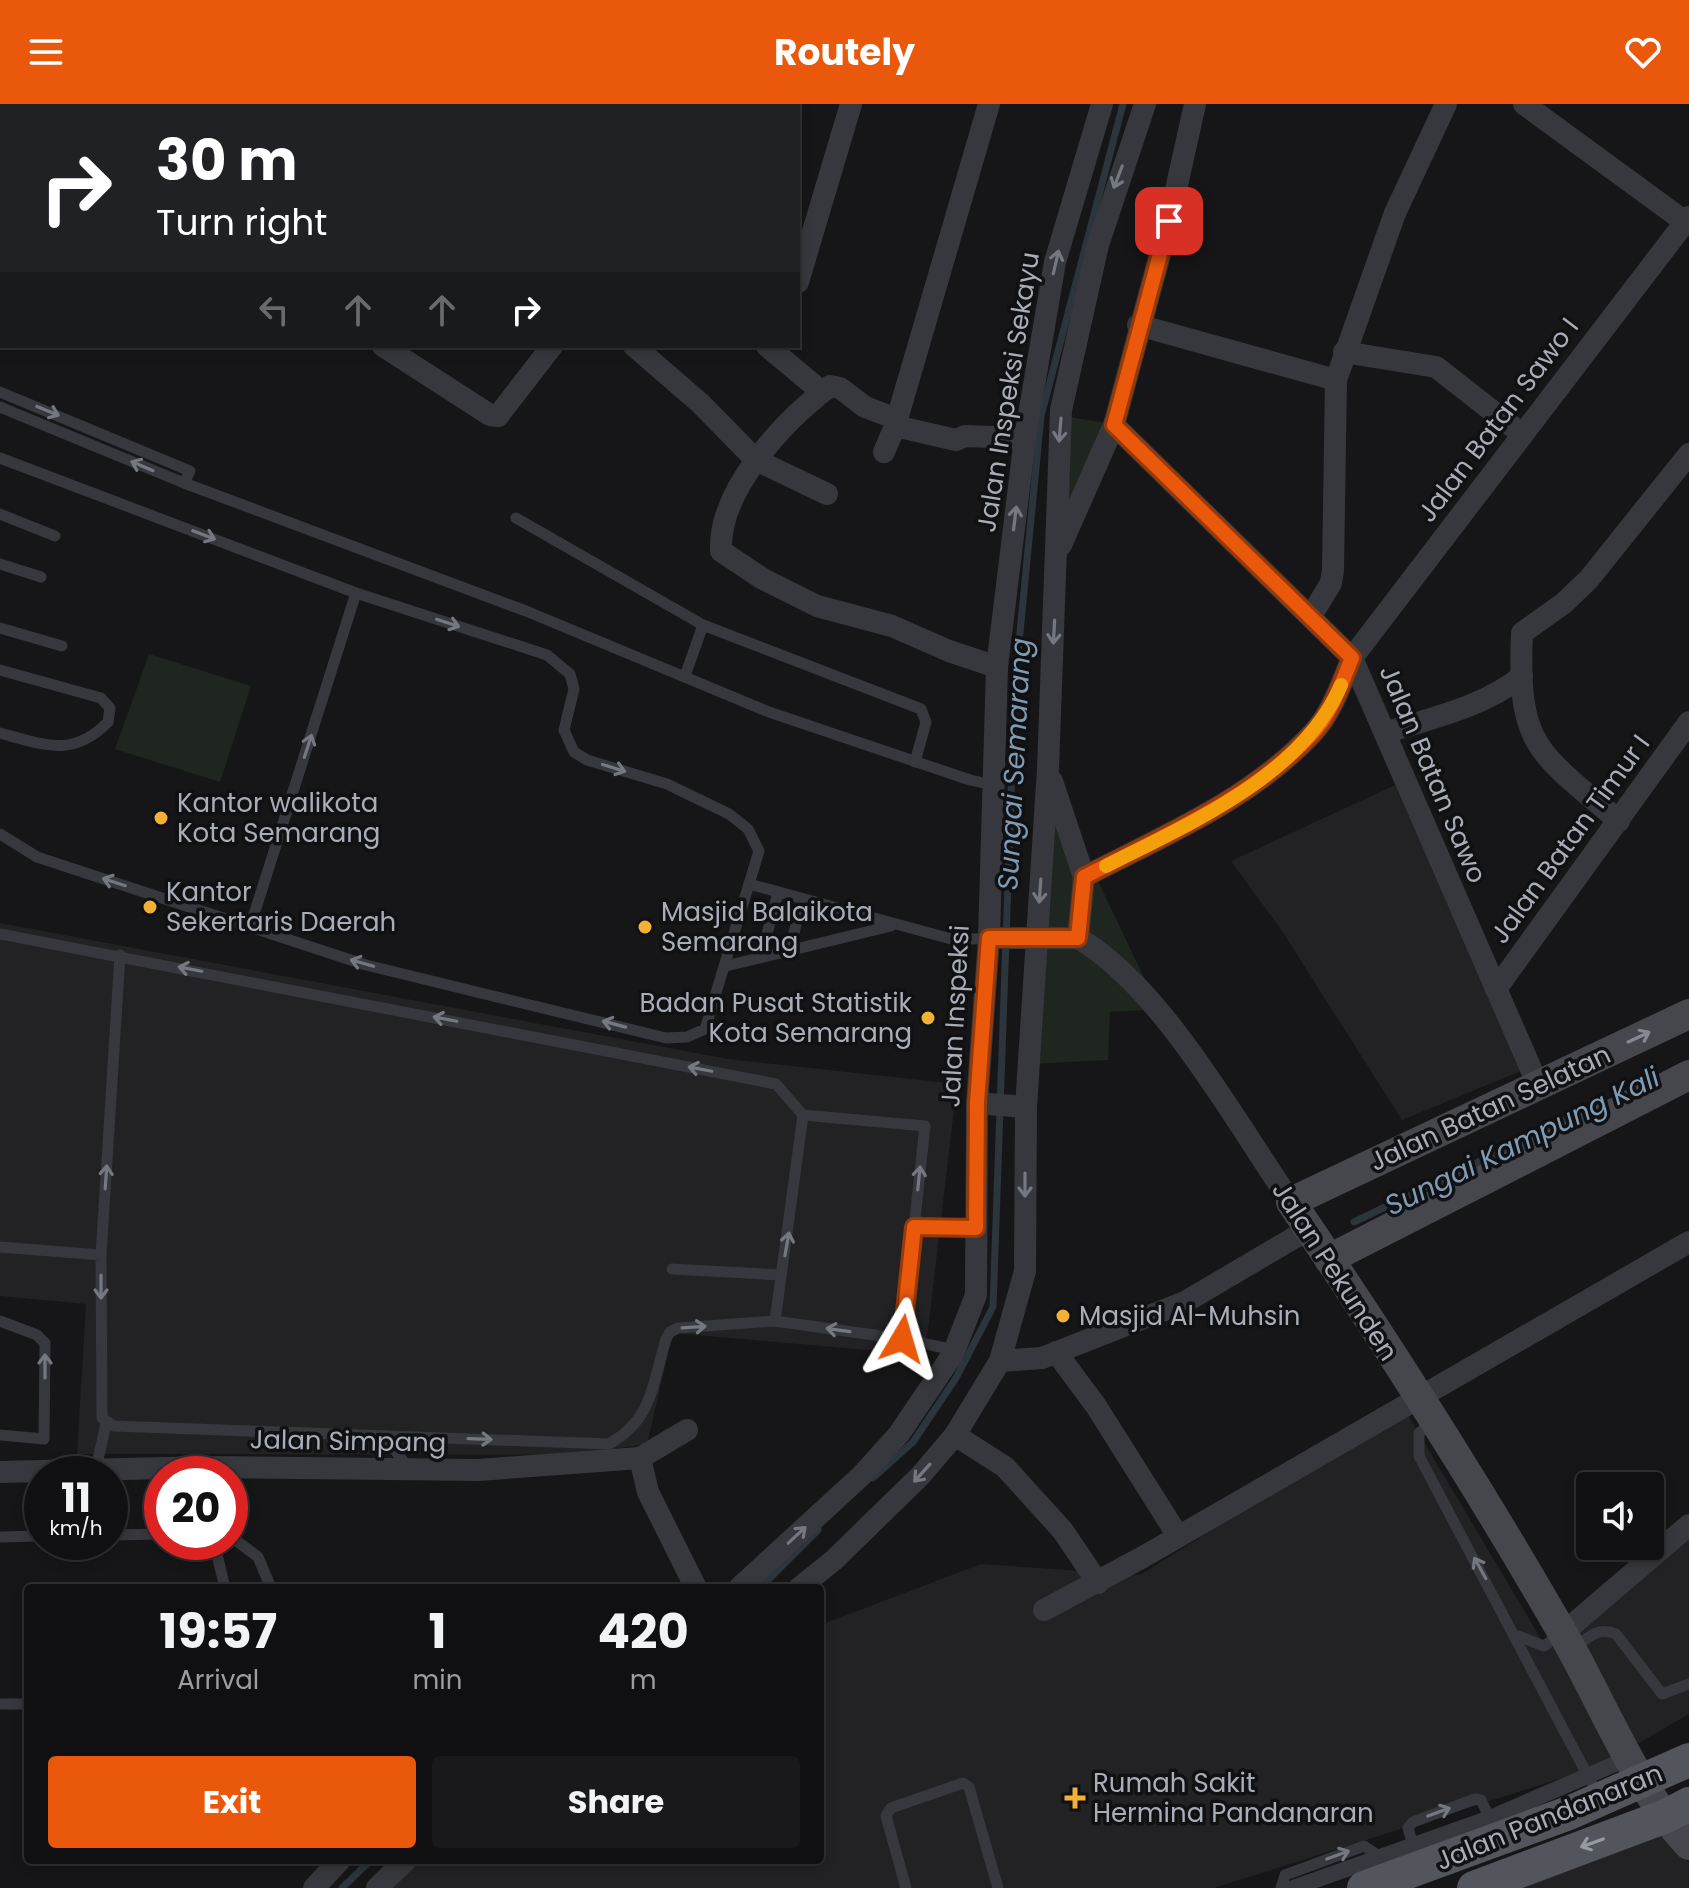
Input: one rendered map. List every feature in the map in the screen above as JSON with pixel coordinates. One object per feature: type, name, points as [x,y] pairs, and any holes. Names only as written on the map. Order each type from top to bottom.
[{"type":"main road","name":"Jalan Batan Selatan","points":[[1291,1202],[1689,1014]]},
{"type":"main road","points":[[1329,1259],[1689,1075]]},
{"type":"main road","name":"Jalan Pekunden","points":[[1291,1202],[1426,1409],[1567,1641],[1638,1770],[1677,1810],[1689,1845]]},
{"type":"main road","name":"Jalan Pandanaran","points":[[1375,1876],[1638,1770],[1689,1760]]},
{"type":"main road","name":"Jalan Pandanaran","points":[[1474,1888],[1677,1810]]},
{"type":"street","points":[[800,275],[851,104]]},
{"type":"street","points":[[884,452],[896,422],[989,104]]},
{"type":"street","name":"Jalan Inspeksi Sekayu","points":[[997,695],[997,667],[1025,438],[1055,262],[1102,104]]},
{"type":"street","points":[[804,1584],[834,1560],[899,1497],[955,1435],[1000,1361],[1025,1271],[1021,1107],[1030,936],[1048,769],[1058,554],[1058,446],[1071,358],[1113,189],[1145,104]]},
{"type":"street","points":[[1058,554],[1114,425],[1138,325],[1169,221],[1195,104]]},
{"type":"street","points":[[1311,616],[1331,583],[1333,570],[1336,380],[1395,213],[1446,104]]},
{"type":"street","points":[[1524,104],[1686,219]]},
{"type":"street","name":"Jalan Batan Sawo I","points":[[1084,877],[1230,802],[1313,733],[1331,708],[1352,658],[1686,219]]},
{"type":"street","points":[[1138,325],[1336,380]]},
{"type":"street","points":[[386,348],[490,415],[498,416],[550,348]]},
{"type":"street","points":[[640,348],[756,460],[827,494]]},
{"type":"street","points":[[769,348],[822,392]]},
{"type":"street","points":[[1344,352],[1436,367],[1522,434]]},
{"type":"street","points":[[997,667],[949,651],[892,626],[817,606],[720,549],[734,491],[756,460],[822,392],[836,385],[865,407],[896,422],[956,440],[965,436],[1025,438]]},
{"type":"street","name":"Jalan Batan Sawo","points":[[1114,425],[1352,658],[1538,1085]]},
{"type":"street","points":[[1619,821],[1552,764],[1538,748],[1524,717],[1524,629],[1564,603],[1589,579],[1689,454]]},
{"type":"street","points":[[1385,733],[1476,703],[1504,690],[1522,676]]},
{"type":"street","name":"Jalan Inspeksi","points":[[743,1584],[862,1475],[899,1434],[955,1350],[976,1295],[979,1103],[993,937],[993,785],[997,695]]},
{"type":"street","name":"Jalan Batan Timur I","points":[[1496,989],[1689,722]]},
{"type":"street","points":[[993,937],[1078,938],[1084,877],[1048,769]]},
{"type":"street","name":"Jalan Pekunden","points":[[1078,938],[1104,953],[1162,1014],[1291,1202]]},
{"type":"street","points":[[979,1103],[1021,1107]]},
{"type":"street","points":[[1000,1361],[1042,1358],[1185,1302],[1309,1229]]},
{"type":"street","points":[[1044,1610],[1098,1583],[1178,1536],[1426,1409],[1689,1242]]},
{"type":"street","points":[[1056,1352],[1096,1406],[1178,1536]]},
{"type":"street","name":"Jalan Simpang","points":[[248,1471],[478,1470],[640,1458],[687,1430]]},
{"type":"street","points":[[955,1435],[1015,1478],[1063,1531],[1098,1583]]},
{"type":"street","points":[[640,1458],[648,1492],[694,1584]]},
{"type":"street","name":"Jalan Simpang","points":[[0,1472],[24,1471]]},
{"type":"street","points":[[1567,1641],[1689,1525]]},
{"type":"street","points":[[314,1888],[336,1864]]},
{"type":"street","points":[[377,1888],[402,1864]]},
{"type":"street","points":[[1293,1888],[1375,1876]]},
{"type":"lane","points":[[0,392],[190,471],[184,483]]},
{"type":"lane","points":[[0,407],[184,483],[526,611],[769,712],[993,785]]},
{"type":"lane","points":[[0,458],[356,593],[547,655],[570,674],[574,689],[564,730],[574,752],[587,760],[667,784],[729,814],[748,829],[759,851],[705,1029],[687,1037],[666,1038],[366,965],[37,857],[0,834]]},
{"type":"lane","points":[[0,514],[55,536]]},
{"type":"lane","points":[[516,518],[703,625],[921,709],[926,722],[915,762]]},
{"type":"lane","points":[[0,564],[41,577]]},
{"type":"lane","points":[[250,927],[356,593]]},
{"type":"lane","points":[[685,676],[703,625]]},
{"type":"lane","points":[[0,628],[62,646]]},
{"type":"lane","points":[[0,670],[101,698],[110,708],[108,722],[79,745],[45,746],[0,733]]},
{"type":"lane","points":[[749,884],[955,940],[993,937]]},
{"type":"lane","points":[[761,956],[778,893]]},
{"type":"lane","points":[[790,949],[802,900]]},
{"type":"lane","points":[[726,966],[896,925]]},
{"type":"lane","points":[[0,934],[776,1084],[803,1115],[925,1126],[902,1339]]},
{"type":"lane","points":[[99,1456],[106,1424],[102,1418],[101,1255],[120,955]]},
{"type":"lane","points":[[775,1321],[803,1115]]},
{"type":"lane","points":[[914,1227],[976,1228]]},
{"type":"lane","points":[[0,1247],[101,1255]]},
{"type":"lane","points":[[672,1269],[781,1275]]},
{"type":"lane","points":[[0,1321],[37,1335],[45,1343],[44,1439],[0,1435]]},
{"type":"lane","points":[[106,1424],[609,1444],[631,1432],[644,1415],[670,1332],[775,1321],[902,1339],[955,1350]]},
{"type":"lane","points":[[1426,1409],[1419,1433],[1419,1456],[1517,1636],[1595,1789]]},
{"type":"lane","points":[[385,1436],[409,1470]]},
{"type":"lane","points":[[0,1537],[24,1536]]},
{"type":"lane","points":[[248,1550],[258,1557],[269,1584]]},
{"type":"lane","points":[[218,1560],[224,1584]]},
{"type":"lane","points":[[1517,1636],[1544,1646],[1606,1630],[1616,1634],[1662,1694],[1689,1684]]},
{"type":"lane","points":[[0,1704],[24,1704]]},
{"type":"lane","points":[[906,1888],[886,1816],[891,1808],[963,1783],[969,1787],[998,1888]]},
{"type":"lane","points":[[1416,1857],[1408,1828],[1413,1822],[1475,1799],[1481,1800],[1494,1829]]},
{"type":"lane","points":[[1281,1888],[1285,1875],[1364,1846],[1375,1876]]},
{"type":"shaded area","points":[[1063,416],[1112,424],[1058,544]]},
{"type":"shaded area","points":[[149,654],[251,686],[220,782],[115,749]]},
{"type":"shaded area","points":[[1395,785],[1521,1071],[1402,1120],[1282,931],[1231,861]]},
{"type":"shaded area","points":[[1051,795],[1077,837],[1159,1009],[1110,1012],[1108,1060],[1030,1064]]},
{"type":"shaded area","points":[[0,923],[728,1059],[957,1084],[925,1355],[673,1333],[647,1444],[572,1455],[77,1454],[86,1304],[0,1296]]},
{"type":"shaded area","points":[[1405,1410],[1544,1644],[1644,1560],[1664,1560],[1664,1543],[1689,1522],[1689,1714],[1597,1767],[1214,1888],[383,1888],[408,1864],[824,1864],[824,1623],[981,1564],[1140,1575]]},
{"type":"shaded area","points":[[1658,1829],[1689,1863],[1689,1888],[1498,1888]]},
{"type":"waterway","name":"Sungai Semarang","points":[[873,1478],[913,1442],[956,1378],[993,1307],[1015,684],[1041,416],[1123,104]]},
{"type":"waterway","name":"Sungai Kampung Kali","points":[[1354,1222],[1601,1103]]},
{"type":"waterway","name":"Sungai Semarang","points":[[764,1584],[818,1530]]},
{"type":"waterway","name":"Sungai Semarang","points":[[342,1888],[367,1864]]},
{"type":"slow traffic","points":[[1106,866],[1230,802],[1313,733],[1331,708],[1341,685]]},
{"type":"place","name":"Kantor walikota Kota Semarang","points":[[161,818]]},
{"type":"place","name":"Kantor Sekertaris Daerah","points":[[150,907]]},
{"type":"place","name":"Masjid Balaikota Semarang","points":[[645,927]]},
{"type":"place","name":"Badan Pusat Statistik Kota Semarang","points":[[928,1018]]},
{"type":"place","name":"Masjid Al-Muhsin","points":[[1063,1316]]},
{"type":"place","name":"Rumah Sakit Hermina Pandanaran","points":[[1075,1798]]},
{"type":"route","points":[[902,1339],[914,1227],[976,1228],[977,1103],[989,938],[1078,938],[1084,877],[1230,802],[1293,751],[1313,733],[1331,708],[1352,658],[1114,425],[1138,325],[1169,221]]}]
